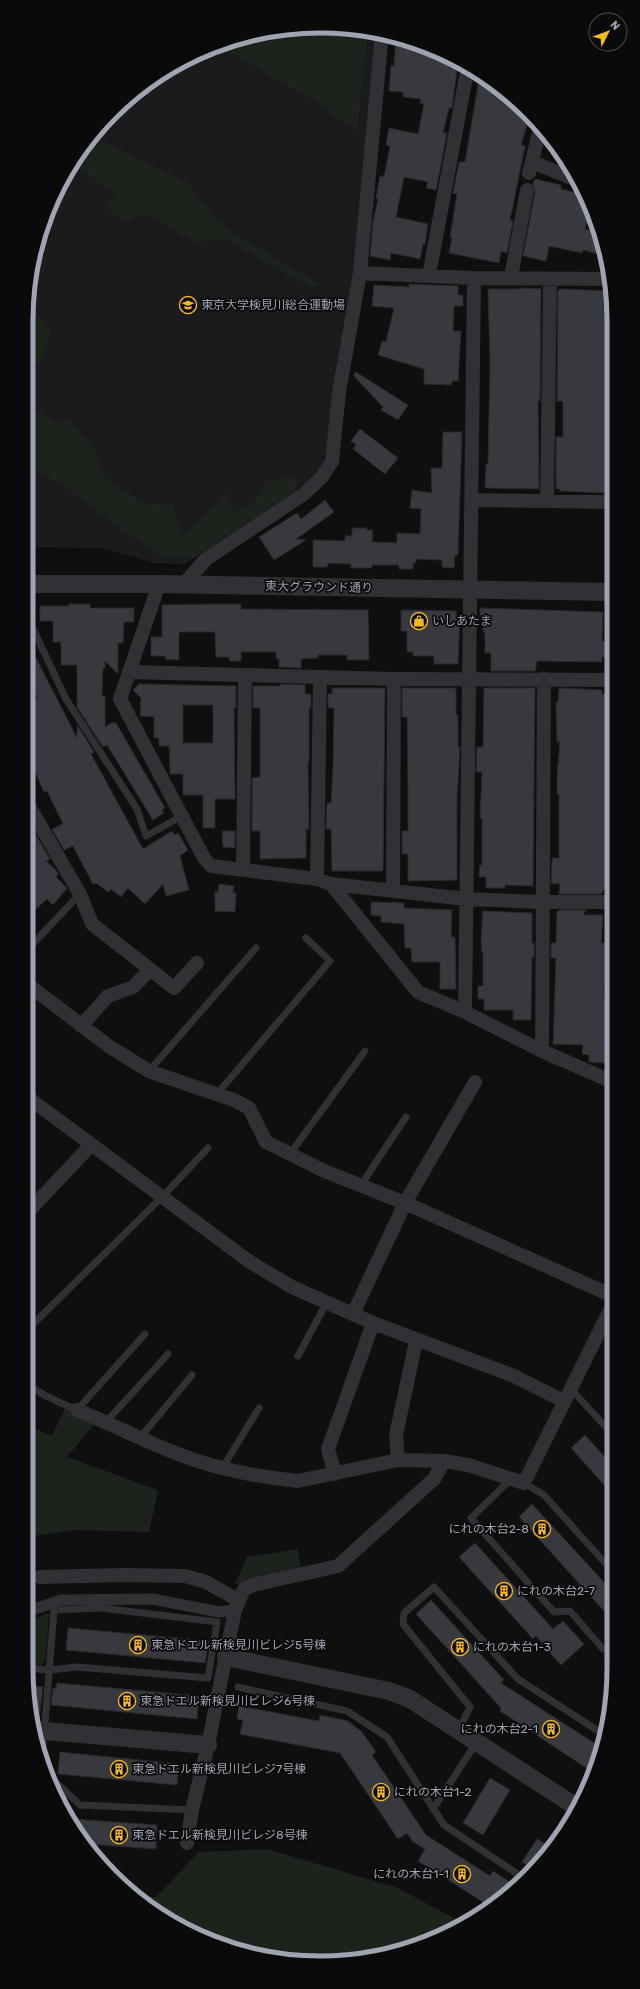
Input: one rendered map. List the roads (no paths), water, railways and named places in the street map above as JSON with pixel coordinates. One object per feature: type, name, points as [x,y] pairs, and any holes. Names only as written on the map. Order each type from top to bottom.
[{"type":"street","points":[[183,585],[206,559],[304,494],[316,484],[328,469],[334,452],[339,392],[360,273],[381,40]]},
{"type":"street","points":[[429,275],[467,73]]},
{"type":"street","points":[[539,134],[530,167],[570,178]]},
{"type":"street","points":[[511,278],[526,190]]},
{"type":"street","points":[[360,273],[474,278],[604,279]]},
{"type":"street","points":[[465,1012],[474,278]]},
{"type":"street","points":[[548,501],[550,279]]},
{"type":"street","points":[[472,500],[607,502]]},
{"type":"street","name":"東大グラウンド通り","points":[[33,584],[158,584],[607,592]]},
{"type":"street","points":[[158,584],[120,699],[204,858],[211,866],[317,879],[332,884],[466,898],[542,902],[607,902]]},
{"type":"street","points":[[129,672],[394,679],[544,678],[607,680]]},
{"type":"street","points":[[243,869],[245,675]]},
{"type":"street","points":[[317,879],[320,677]]},
{"type":"street","points":[[542,1051],[544,678]]},
{"type":"street","points":[[392,890],[394,679]]},
{"type":"street","points":[[33,823],[80,894],[92,924],[174,988],[197,963]]},
{"type":"street","points":[[332,884],[418,992],[465,1012],[542,1051],[607,1079]]},
{"type":"street","points":[[81,1026],[108,996],[133,987],[150,970]]},
{"type":"street","points":[[33,988],[110,1047],[149,1071],[234,1100],[249,1108],[266,1142],[322,1170],[405,1203],[607,1293]]},
{"type":"street","points":[[353,1314],[405,1203],[475,1082]]},
{"type":"street","points":[[33,1101],[250,1262],[292,1287],[373,1324],[416,1341],[568,1395]]},
{"type":"street","points":[[33,1207],[91,1145]]},
{"type":"street","points":[[335,1474],[328,1448],[373,1324]]},
{"type":"street","points":[[77,1410],[179,1455],[238,1471],[298,1481],[398,1460],[444,1462],[468,1465],[518,1480],[607,1328]]},
{"type":"street","points":[[398,1460],[396,1435],[416,1341]]},
{"type":"street","points":[[187,1843],[192,1810],[208,1745],[236,1605],[244,1590],[253,1585],[338,1566],[434,1479],[444,1462]]},
{"type":"street","points":[[40,1577],[124,1575],[185,1576],[206,1582],[236,1605]]},
{"type":"street","points":[[33,1610],[61,1600],[153,1599],[219,1612],[236,1605]]},
{"type":"street","points":[[226,1657],[390,1691],[410,1699],[477,1741],[573,1805]]},
{"type":"street","points":[[40,1730],[208,1745]]},
{"type":"lane","points":[[33,629],[66,699],[137,809],[146,836],[182,816]]},
{"type":"lane","points":[[33,944],[80,894]]},
{"type":"lane","points":[[217,1094],[330,961],[306,938]]},
{"type":"lane","points":[[149,1071],[256,948]]},
{"type":"lane","points":[[290,1154],[365,1051]]},
{"type":"lane","points":[[361,1185],[406,1117]]},
{"type":"lane","points":[[33,1324],[162,1197],[208,1148]]},
{"type":"lane","points":[[298,1356],[327,1302]]},
{"type":"lane","points":[[33,1388],[38,1392],[77,1410],[145,1334]]},
{"type":"lane","points":[[106,1422],[168,1354]]},
{"type":"lane","points":[[140,1438],[192,1374]]},
{"type":"lane","points":[[568,1395],[607,1430]]},
{"type":"lane","points":[[223,1467],[259,1408]]},
{"type":"lane","points":[[603,1649],[570,1611],[554,1612],[471,1518],[518,1480],[544,1495],[607,1565]]},
{"type":"lane","points":[[459,1730],[470,1706],[403,1624],[404,1613],[434,1587],[518,1679],[599,1732]]},
{"type":"lane","points":[[33,1669],[49,1670],[77,1667],[208,1678],[217,1622],[102,1608],[54,1610],[49,1670],[39,1727]]},
{"type":"lane","points":[[238,1687],[347,1711],[387,1737],[444,1825],[519,1875]]},
{"type":"lane","points":[[433,1809],[477,1741]]},
{"type":"lane","points":[[57,1783],[80,1805],[192,1810]]},
{"type":"place","name":"東京大学検見川総合運動場","points":[[188,305]]},
{"type":"place","name":"いしあたま","points":[[419,621]]},
{"type":"place","name":"にれの木台2-8","points":[[542,1529]]},
{"type":"place","name":"にれの木台2-7","points":[[504,1591]]},
{"type":"place","name":"東急ドエル新検見川ビレジ5号棟","points":[[138,1645]]},
{"type":"place","name":"にれの木台1-3","points":[[460,1647]]},
{"type":"place","name":"東急ドエル新検見川ビレジ6号棟","points":[[127,1701]]},
{"type":"place","name":"にれの木台2-1","points":[[551,1729]]},
{"type":"place","name":"東急ドエル新検見川ビレジ7号棟","points":[[119,1769]]},
{"type":"place","name":"にれの木台1-2","points":[[381,1792]]},
{"type":"place","name":"東急ドエル新検見川ビレジ8号棟","points":[[119,1835]]},
{"type":"place","name":"にれの木台1-1","points":[[462,1874]]}]
